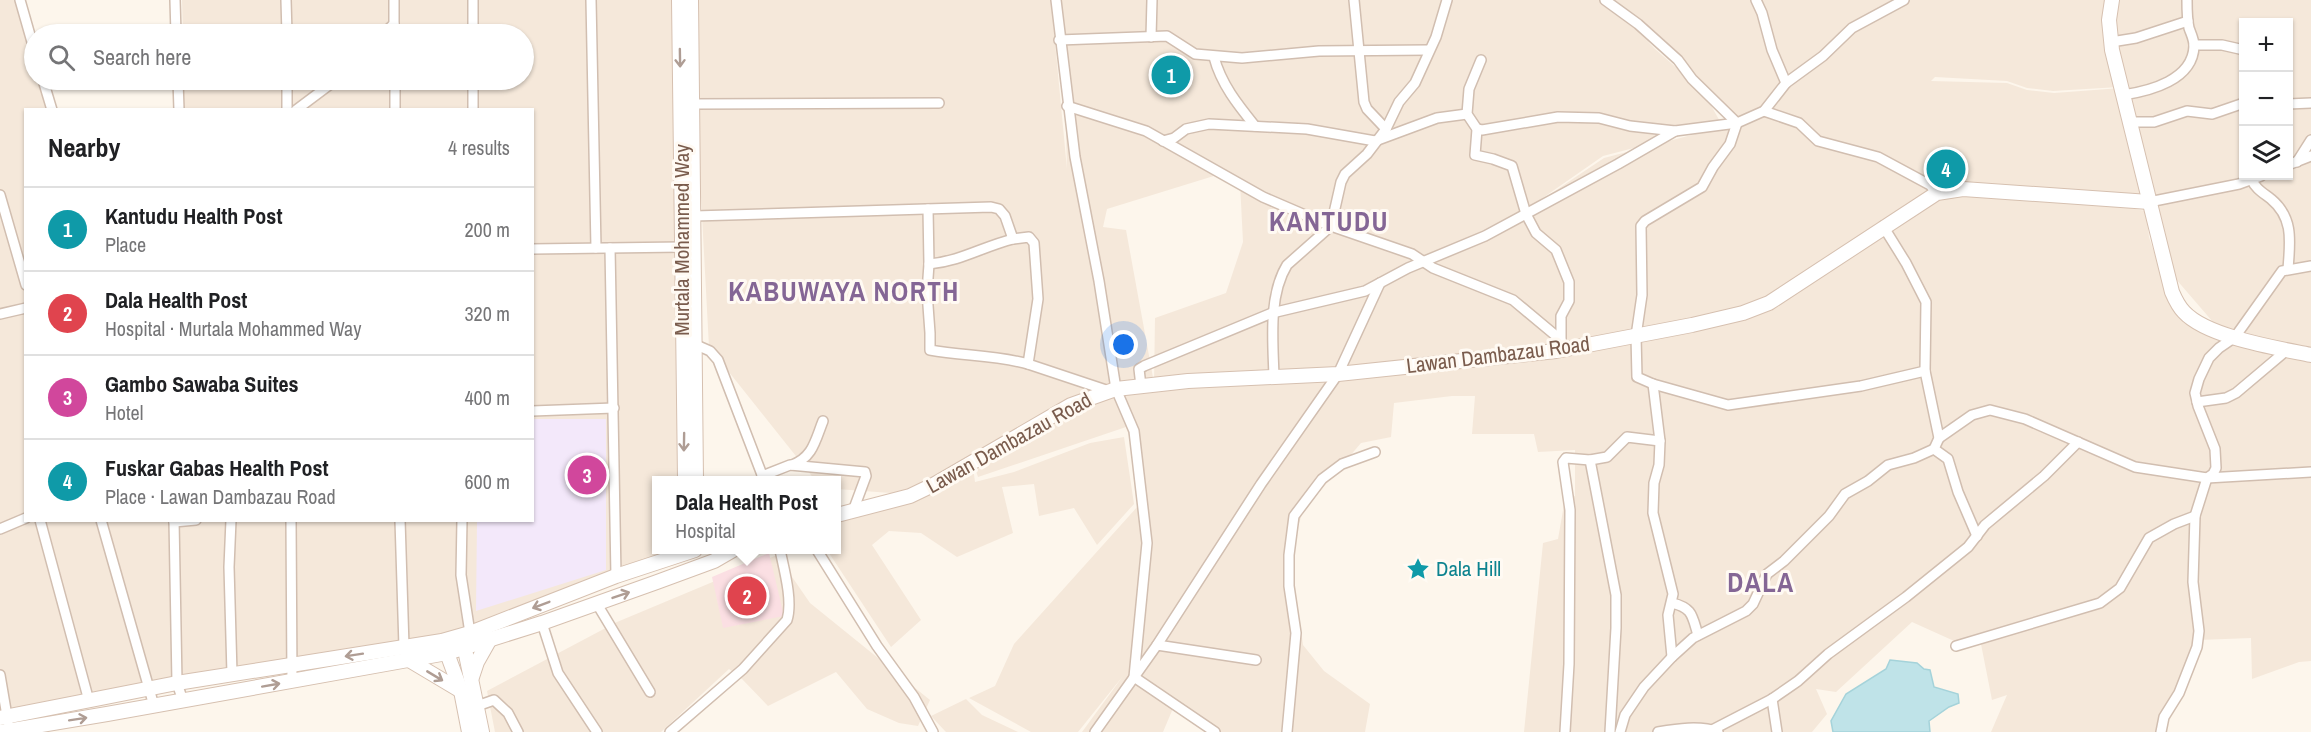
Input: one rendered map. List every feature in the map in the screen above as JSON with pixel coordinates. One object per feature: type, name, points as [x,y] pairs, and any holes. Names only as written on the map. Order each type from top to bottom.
[{"type":"main road","name":"Murtala Mohammed Way","points":[[680,0],[685,476]]},
{"type":"main road","name":"Murtala Mohammed Way","points":[[691,0],[696,476]]},
{"type":"main road","points":[[2112,0],[2109,20],[2111,42],[2172,292],[2178,304],[2199,324],[2235,337],[2311,355]]},
{"type":"main road","name":"Lawan Dambazau Road","points":[[841,514],[910,496],[935,484],[1071,405],[1113,390],[1188,381],[1338,374],[1636,336],[1743,313],[1769,303],[1883,226],[1937,193],[1963,189],[2149,202]]},
{"type":"main road","points":[[668,559],[674,554]]},
{"type":"main road","points":[[4,724],[114,713],[409,660],[616,576],[682,554]]},
{"type":"main road","points":[[696,554],[699,566]]},
{"type":"main road","points":[[465,638],[490,639],[542,623],[699,566],[712,555]]},
{"type":"main road","points":[[465,638],[482,732]]},
{"type":"main road","points":[[472,677],[477,662],[490,639]]},
{"type":"main road","points":[[4,724],[89,701],[177,683],[404,647],[444,647]]},
{"type":"main road","points":[[444,647],[461,691],[469,732]]},
{"type":"main road","points":[[409,660],[461,691]]},
{"type":"main road","points":[[110,697],[114,713]]},
{"type":"street","points":[[20,0],[27,24]]},
{"type":"street","points":[[175,0],[176,24]]},
{"type":"street","points":[[286,0],[287,24]]},
{"type":"street","points":[[394,0],[394,24]]},
{"type":"street","points":[[473,0],[473,24]]},
{"type":"street","points":[[591,0],[596,248]]},
{"type":"street","points":[[1056,0],[1067,106],[1113,390],[1134,431],[1147,543],[1134,677]]},
{"type":"street","points":[[1151,37],[1152,0]]},
{"type":"street","points":[[1354,0],[1364,102],[1367,109],[1386,129]]},
{"type":"street","points":[[1274,377],[1272,313],[1281,274],[1331,226],[1345,174],[1358,164],[1386,129],[1399,102],[1415,83],[1436,37],[1447,0]]},
{"type":"street","points":[[1605,0],[1662,45],[1678,60],[1692,79],[1737,123]]},
{"type":"street","points":[[1756,0],[1762,12],[1772,50],[1786,83]]},
{"type":"street","points":[[1477,129],[1558,117],[1599,118],[1630,126],[1675,131],[1737,123],[1764,111],[1786,83],[1822,56],[1852,28],[1904,0]]},
{"type":"street","points":[[2123,95],[2147,91],[2161,85],[2177,75],[2188,63],[2193,54],[2194,45],[2188,21],[2187,0]]},
{"type":"street","points":[[2111,42],[2136,38],[2188,21]]},
{"type":"street","points":[[1059,39],[1167,36],[1195,54],[1242,58],[1359,49],[1429,50]]},
{"type":"street","points":[[2194,45],[2222,45],[2239,49]]},
{"type":"street","points":[[1214,57],[1216,67],[1232,98],[1255,126]]},
{"type":"street","points":[[1481,60],[1468,89],[1467,114],[1477,129],[1475,155],[1512,166],[1526,214],[1536,233],[1556,250],[1569,282],[1569,301],[1561,316],[1562,345]]},
{"type":"street","points":[[47,90],[51,108]]},
{"type":"street","points":[[178,90],[179,108]]},
{"type":"street","points":[[287,90],[287,108]]},
{"type":"street","points":[[299,108],[323,90]]},
{"type":"street","points":[[395,90],[395,108]]},
{"type":"street","points":[[473,90],[473,108]]},
{"type":"street","points":[[693,104],[939,103]]},
{"type":"street","points":[[2293,104],[2311,103]]},
{"type":"street","points":[[2130,122],[2154,122],[2187,111],[2212,114],[2239,105]]},
{"type":"street","points":[[1067,106],[1146,131],[1263,197],[1331,226],[1412,254],[1433,268],[1513,300],[1562,345]]},
{"type":"street","points":[[1764,111],[1799,123],[1818,141],[1878,157],[1930,185],[1937,193]]},
{"type":"street","points":[[1163,141],[1173,138],[1186,129],[1209,124],[1307,129],[1375,141],[1437,118],[1467,114]]},
{"type":"street","points":[[1737,123],[1730,144],[1702,187],[1645,221],[1641,226],[1642,296],[1636,336],[1635,374],[1640,380],[1728,405],[1861,386],[1925,371]]},
{"type":"street","points":[[1141,386],[1138,373],[1139,369],[1144,366],[1272,313],[1365,291],[1422,262],[1485,236],[1675,131]]},
{"type":"street","points":[[2293,164],[2311,140]]},
{"type":"street","points":[[2293,164],[2311,156]]},
{"type":"street","points":[[2149,202],[2247,180]]},
{"type":"street","points":[[2252,180],[2256,189],[2282,210],[2289,225],[2288,268]]},
{"type":"street","points":[[0,195],[24,278]]},
{"type":"street","points":[[694,216],[991,207],[999,209],[1005,216],[1013,239]]},
{"type":"street","points":[[928,209],[927,292],[930,350],[962,356],[996,357],[1028,364],[1113,390]]},
{"type":"street","points":[[1883,226],[1926,302],[1925,371],[1939,438]]},
{"type":"street","points":[[929,264],[950,262],[993,244],[1013,239],[1029,237],[1033,239],[1037,261],[1038,299],[1028,364]]},
{"type":"street","points":[[534,249],[682,247]]},
{"type":"street","points":[[610,248],[616,576]]},
{"type":"street","points":[[2161,732],[2164,717],[2179,693],[2198,647],[2199,631],[2193,582],[2195,516],[2207,478],[2216,468],[2214,449],[2195,393],[2203,369],[2218,348],[2235,337],[2282,271],[2288,268],[2311,266]]},
{"type":"street","points":[[1095,732],[1157,645],[1262,484],[1338,374],[1380,283]]},
{"type":"street","points":[[0,314],[24,308]]},
{"type":"street","points":[[694,344],[710,351],[717,360],[762,476]]},
{"type":"street","points":[[2197,402],[2226,398],[2236,393],[2287,350]]},
{"type":"street","points":[[1653,384],[1660,441],[1659,465],[1654,483],[1653,513],[1673,594],[1668,615],[1672,657]]},
{"type":"street","points":[[534,411],[614,408]]},
{"type":"street","points":[[1620,732],[1625,715],[1644,687],[1672,657],[1698,635],[1746,611],[1753,604],[1767,574],[1784,561],[1829,516],[1845,494],[1868,481],[1888,465],[1914,458],[1934,449],[1939,438],[1962,421],[1990,410],[2025,419],[2134,467],[2207,478],[2311,472]]},
{"type":"street","points":[[767,476],[803,460],[812,452],[824,422]]},
{"type":"street","points":[[1565,732],[1569,664],[1569,510],[1562,465],[1566,458],[1590,460],[1607,457],[1627,437],[1660,441]]},
{"type":"street","points":[[1658,732],[1677,729],[1715,731],[1772,699],[1968,547],[1985,525],[2044,476],[2078,442]]},
{"type":"street","points":[[1934,449],[1948,459],[1958,492],[1977,536]]},
{"type":"street","points":[[1287,732],[1296,633],[1289,586],[1288,555],[1294,516],[1322,479],[1342,464],[1375,452]]},
{"type":"street","points":[[1590,460],[1616,595],[1610,732]]},
{"type":"street","points":[[790,465],[865,472],[866,476],[853,511]]},
{"type":"street","points":[[1956,646],[2100,603],[2120,588],[2149,538],[2174,524],[2195,516]]},
{"type":"street","points":[[0,529],[24,519]]},
{"type":"street","points":[[41,522],[89,701]]},
{"type":"street","points":[[102,522],[154,706]]},
{"type":"street","points":[[174,522],[177,683],[183,701]]},
{"type":"street","points":[[231,522],[229,567],[232,674]]},
{"type":"street","points":[[291,522],[292,681]]},
{"type":"street","points":[[400,522],[404,647]]},
{"type":"street","points":[[462,522],[461,574],[465,638]]},
{"type":"street","points":[[670,732],[743,669],[787,620],[789,612],[781,554]]},
{"type":"street","points":[[820,554],[877,646],[914,697],[933,732]]},
{"type":"street","points":[[1672,603],[1684,606],[1691,612],[1698,635]]},
{"type":"street","points":[[597,604],[650,692]]},
{"type":"street","points":[[542,623],[558,673],[597,732]]},
{"type":"street","points":[[1157,645],[1256,660]]},
{"type":"street","points":[[0,675],[4,724]]},
{"type":"street","points":[[1134,677],[1215,732]]},
{"type":"street","points":[[1772,699],[1777,732]]},
{"type":"street","points":[[477,706],[494,700],[508,713],[518,732]]},
{"type":"shaded area","points":[[0,0],[15,0],[24,32],[24,90],[41,90],[46,108],[24,108],[24,522],[534,522],[534,108],[184,108],[184,90],[534,90],[534,24],[183,24],[182,0],[688,0],[688,476],[652,476],[652,554],[689,554],[485,636],[0,722]]},
{"type":"shaded area","points":[[697,0],[1051,0],[1067,169],[1065,96],[1057,0],[2115,0],[2111,18],[2119,87],[2053,91],[2027,88],[2007,81],[1935,77],[1931,81],[2007,83],[2027,90],[2054,93],[2121,88],[2115,18],[2120,0],[2311,0],[2311,348],[2219,329],[2175,278],[2151,207],[1987,182],[2146,211],[2149,237],[2167,292],[2210,335],[2311,357],[2311,661],[2299,662],[2252,679],[2251,638],[2199,640],[2161,732],[1991,732],[2007,695],[1992,700],[1980,639],[1963,645],[1912,622],[1836,692],[1816,689],[1827,714],[1812,732],[1524,732],[1543,543],[1558,539],[1565,499],[1575,496],[1575,450],[1538,452],[1534,434],[1472,434],[1475,396],[1452,396],[1394,403],[1391,437],[1361,443],[1303,511],[1290,552],[1303,645],[1324,671],[1370,704],[1365,732],[1211,732],[1174,706],[1163,732],[1082,732],[1123,676],[1078,732],[1031,732],[969,698],[995,686],[1014,644],[1138,506],[1134,450],[1126,427],[978,477],[972,459],[975,482],[1014,472],[1090,443],[1124,437],[1134,504],[1097,545],[1074,508],[1039,516],[1034,484],[1002,487],[1013,533],[957,557],[921,533],[889,531],[872,545],[921,620],[891,647],[830,554],[841,554],[841,521],[920,496],[917,484],[917,495],[841,489],[841,476],[812,476],[709,347],[697,122]],"holes":[[[1615,7],[1709,90],[1727,123],[1766,110],[1726,126],[1604,158],[1491,234],[1603,156],[1722,125],[1703,91],[1655,49]],[[1217,175],[1240,183],[1243,242],[1226,293],[1155,318],[1154,383],[1126,230],[1103,227],[1107,209]]]},
{"type":"shaded area","points":[[534,419],[606,419],[606,570],[476,611],[477,522],[534,522]]},
{"type":"shaded area","points":[[769,554],[784,616],[723,628],[712,577]]},
{"type":"shaded area","points":[[777,555],[810,603],[930,700],[918,726],[899,723],[867,709],[836,672],[768,706],[729,669],[661,732],[495,732],[487,691],[617,622]]},
{"type":"shaded area","points":[[966,699],[982,715],[1018,732],[946,732],[931,716]]},
{"type":"water","points":[[1890,660],[1917,663],[1924,669],[1930,670],[1934,687],[1958,694],[1959,703],[1929,721],[1930,732],[1833,732],[1831,721],[1846,694],[1886,669]]},
{"type":"place","name":"Kantudu Health Post","points":[[1171,75]]},
{"type":"place","name":"Fuskar Gabas Health Post","points":[[1946,169]]},
{"type":"place","name":"Gambo Sawaba Suites","points":[[587,475]]},
{"type":"place","name":"Dala Hill","points":[[1418,569]]},
{"type":"place","name":"Dala Health Post","points":[[747,596]]},
{"type":"district","name":"KANTUDU","points":[[1329,222]]},
{"type":"district","name":"KABUWAYA NORTH","points":[[844,292]]},
{"type":"district","name":"DALA","points":[[1761,583]]}]
